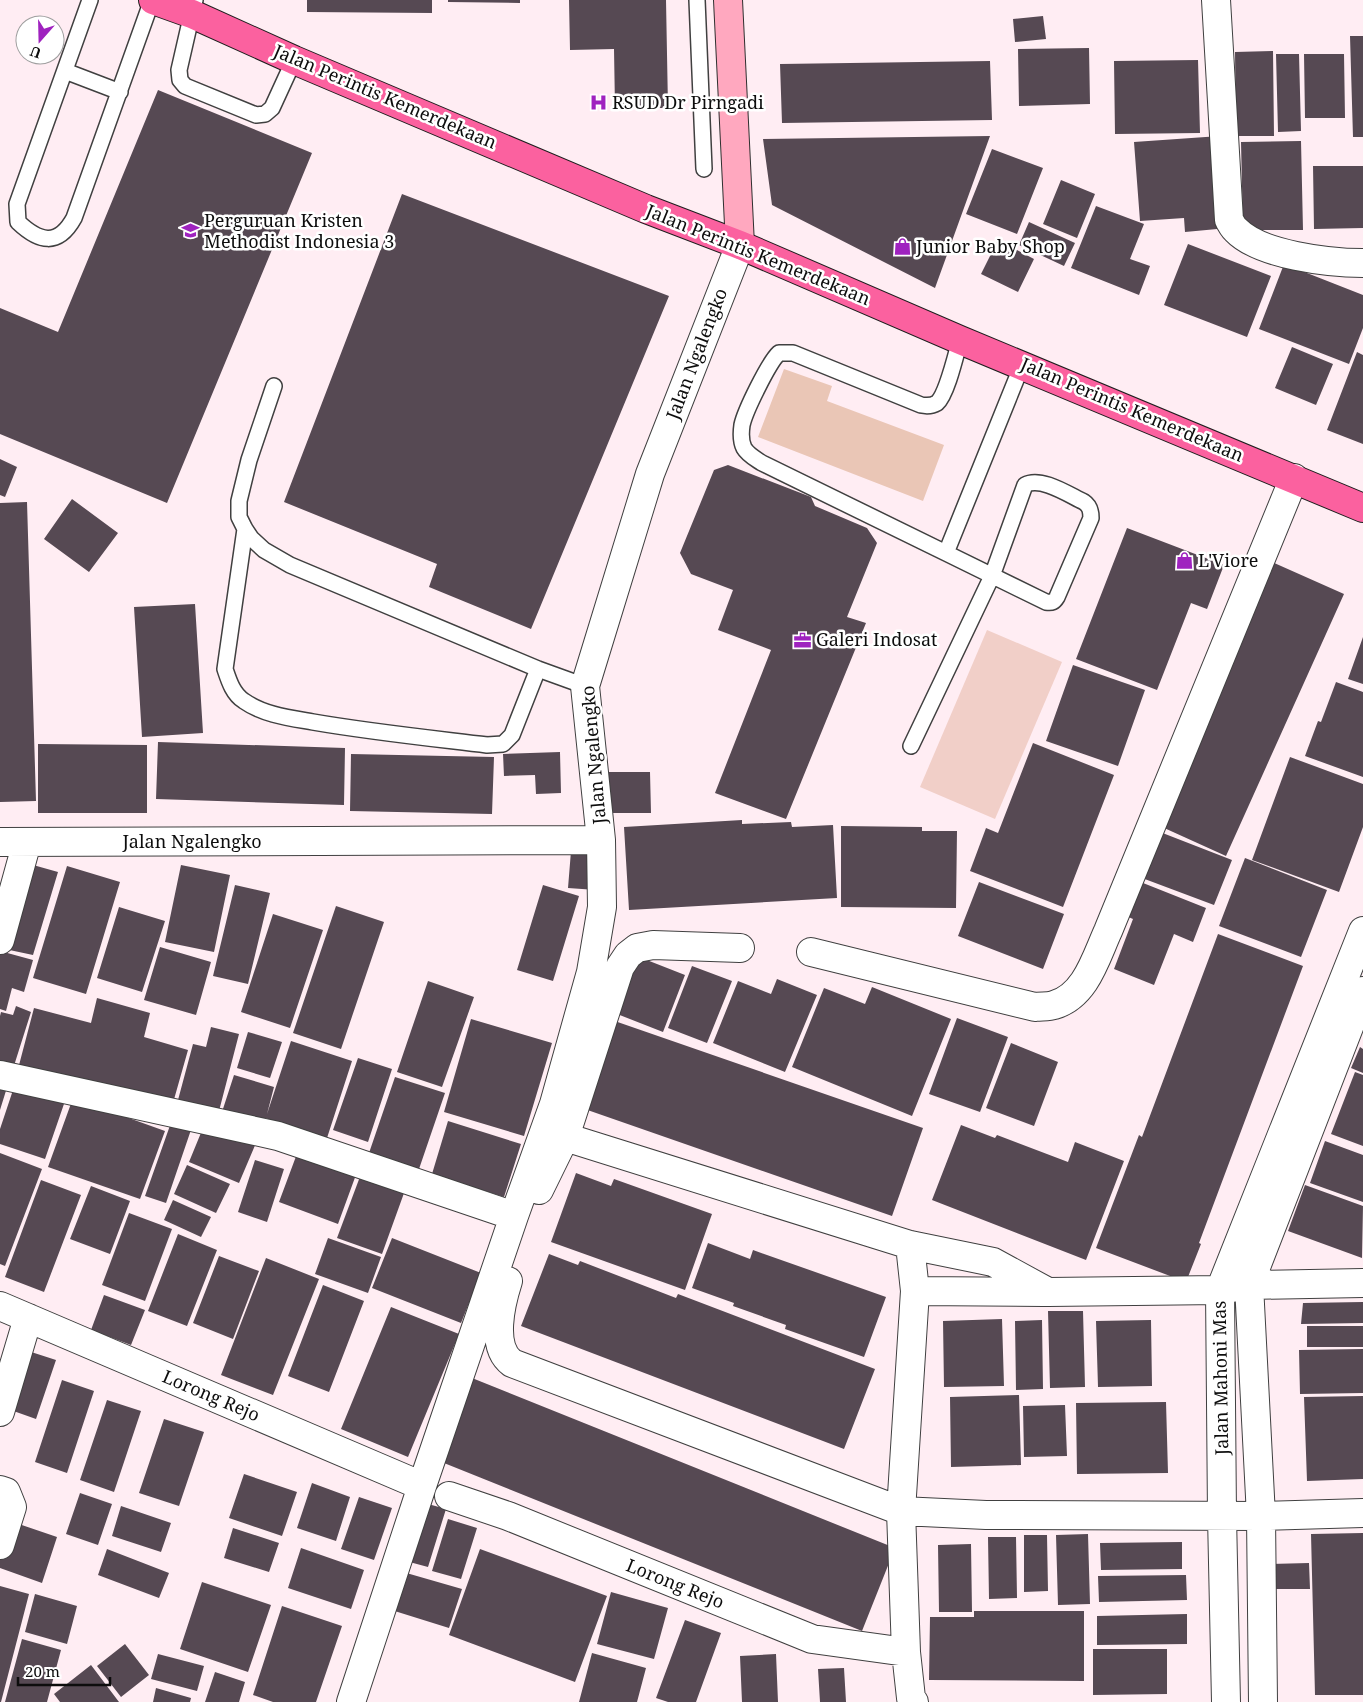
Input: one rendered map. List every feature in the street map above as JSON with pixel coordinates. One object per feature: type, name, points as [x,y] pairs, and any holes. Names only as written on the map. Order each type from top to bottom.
[{"type":"main road","name":"Jalan Perintis Kemerdekaan","points":[[153,0],[194,7],[294,60],[646,209],[740,245],[960,340],[1022,364],[1363,508]]},
{"type":"main road","points":[[728,0],[740,245]]},
{"type":"street","points":[[1216,0],[1230,220],[1236,230],[1271,251],[1320,260],[1363,263]]},
{"type":"street","name":"Jalan Ngalengko","points":[[0,842],[601,840],[585,686],[650,474],[740,245]]},
{"type":"street","points":[[811,952],[1035,1007],[1055,1005],[1071,996],[1086,979],[1108,931],[1294,478]]},
{"type":"street","points":[[351,1702],[422,1486],[554,1104],[591,972],[602,907],[601,840]]},
{"type":"street","points":[[0,940],[27,842]]},
{"type":"street","name":"Jalan Mahoni Mas","points":[[1226,1702],[1220,1290],[1363,931]]},
{"type":"street","points":[[740,948],[653,945],[637,948],[628,955],[620,967],[565,1137],[530,1211],[505,1291],[499,1332],[502,1353],[507,1359],[522,1367],[901,1511],[986,1515],[1261,1516],[1363,1513]]},
{"type":"street","name":"Jalan Mahoni Mas","points":[[1263,1702],[1261,1516],[1249,1285],[1363,991]]},
{"type":"street","points":[[0,1076],[278,1136],[514,1216]]},
{"type":"street","points":[[565,1137],[910,1245],[993,1262],[1048,1292]]},
{"type":"street","points":[[910,1245],[915,1292],[901,1511],[906,1652],[911,1698],[914,1702]]},
{"type":"street","points":[[915,1292],[1220,1290],[1249,1285],[1363,1283]]},
{"type":"street","name":"Lorong Rejo","points":[[0,1306],[422,1486]]},
{"type":"street","points":[[0,1412],[28,1318]]},
{"type":"street","points":[[0,1490],[6,1492],[12,1507],[0,1545]]},
{"type":"street","name":"Lorong Rejo","points":[[449,1496],[508,1516],[812,1639],[906,1652]]},
{"type":"lane","points":[[90,0],[17,204],[18,222],[28,232],[44,239],[55,238],[67,231],[74,218],[153,0]]},
{"type":"lane","points":[[697,0],[704,169]]},
{"type":"lane","points":[[194,7],[178,76],[181,83],[189,88],[256,115],[265,114],[272,108],[294,60]]},
{"type":"lane","points":[[65,71],[120,92]]},
{"type":"lane","points":[[911,746],[992,576],[1025,484],[1042,482],[1089,505],[1091,518],[1055,601],[1051,603],[1046,602],[992,576],[762,463],[750,456],[744,449],[741,433],[744,420],[768,367],[779,352],[793,353],[921,405],[930,406],[938,402],[945,391],[960,340]]},
{"type":"lane","points":[[946,553],[1022,364]]},
{"type":"lane","points":[[274,386],[249,460],[239,500],[239,516],[251,538],[264,550],[290,565],[538,669],[585,686]]},
{"type":"lane","points":[[245,529],[225,669],[233,689],[243,701],[259,709],[282,716],[338,726],[487,745],[503,744],[512,735],[538,669]]},
{"type":"shaded area","points":[[784,369],[832,386],[827,401],[944,445],[923,501],[758,437]]},
{"type":"shaded area","points":[[987,630],[1062,662],[995,819],[920,787]]},
{"type":"building","points":[[307,0],[432,0],[432,13],[307,12]]},
{"type":"building","points":[[448,0],[520,0],[520,3],[448,2]]},
{"type":"building","points":[[569,0],[666,0],[668,108],[615,108],[614,49],[570,50]]},
{"type":"building","points":[[1043,16],[1046,39],[1015,42],[1013,19]]},
{"type":"building","points":[[1350,36],[1363,36],[1363,137],[1353,137]]},
{"type":"building","points":[[1089,48],[1090,104],[1019,106],[1018,49]]},
{"type":"building","points":[[1273,51],[1274,136],[1236,136],[1235,52]]},
{"type":"building","points":[[1276,54],[1299,54],[1301,131],[1278,132]]},
{"type":"building","points":[[1304,54],[1344,54],[1345,118],[1305,118]]},
{"type":"building","points":[[1198,60],[1200,133],[1115,134],[1114,61]]},
{"type":"building","points":[[990,61],[992,120],[782,123],[780,64]]},
{"type":"building","name":"Perguruan Kristen Methodist Indonesia 3","points":[[158,90],[312,153],[167,503],[0,434],[0,308],[58,332]]},
{"type":"building","name":"Junior Baby Shop","points":[[990,136],[935,288],[772,205],[763,139]]},
{"type":"building","points":[[1220,136],[1228,228],[1185,232],[1184,218],[1140,221],[1134,142]]},
{"type":"building","points":[[1301,141],[1303,230],[1243,230],[1241,142]]},
{"type":"building","points":[[992,149],[1043,168],[1017,234],[966,214]]},
{"type":"building","points":[[1313,166],[1363,166],[1363,228],[1314,229]]},
{"type":"building","points":[[1061,180],[1095,194],[1077,238],[1043,224]]},
{"type":"building","points":[[402,194],[669,296],[531,629],[429,587],[437,564],[284,502]]},
{"type":"building","points":[[1096,206],[1144,224],[1130,259],[1150,266],[1139,295],[1071,268]]},
{"type":"building","points":[[1029,222],[1075,243],[1064,266],[1019,245]]},
{"type":"building","points":[[998,240],[1034,259],[1018,292],[981,274]]},
{"type":"building","points":[[1188,244],[1271,276],[1247,337],[1164,305]]},
{"type":"building","points":[[1284,264],[1363,295],[1363,328],[1349,364],[1259,329]]},
{"type":"building","points":[[1292,347],[1333,364],[1316,405],[1275,388]]},
{"type":"building","points":[[1357,352],[1363,355],[1363,444],[1327,430]]},
{"type":"building","points":[[0,459],[17,467],[5,497],[0,495]]},
{"type":"building","name":"Galeri Indosat","points":[[728,465],[811,497],[815,506],[867,528],[877,543],[847,617],[866,623],[786,819],[715,793],[771,650],[718,630],[733,590],[691,574],[680,553],[714,470]]},
{"type":"building","points":[[72,499],[118,533],[89,572],[44,539]]},
{"type":"building","points":[[27,502],[36,801],[0,802],[0,503]]},
{"type":"building","points":[[1127,528],[1224,565],[1207,609],[1191,603],[1157,690],[1076,659]]},
{"type":"building","points":[[1272,562],[1344,594],[1226,856],[1162,827]]},
{"type":"building","points":[[195,604],[203,733],[142,737],[134,607]]},
{"type":"building","points":[[1363,637],[1363,684],[1348,679]]},
{"type":"building","points":[[1073,665],[1145,690],[1118,766],[1046,741]]},
{"type":"building","points":[[1336,682],[1363,692],[1363,777],[1305,756],[1318,721],[1321,722]]},
{"type":"building","points":[[158,742],[345,748],[344,805],[156,799]]},
{"type":"building","points":[[1033,743],[1114,775],[1063,907],[970,871],[986,828],[998,833]]},
{"type":"building","points":[[38,744],[147,745],[147,813],[38,813]]},
{"type":"building","points":[[560,752],[561,793],[536,794],[535,775],[504,776],[503,754]]},
{"type":"building","points":[[351,754],[494,757],[492,814],[350,811]]},
{"type":"building","points":[[1290,757],[1363,784],[1363,827],[1339,892],[1252,860]]},
{"type":"building","points":[[609,772],[650,772],[651,813],[609,813]]},
{"type":"building","points":[[742,820],[742,824],[791,822],[792,827],[833,825],[837,898],[629,910],[624,827]]},
{"type":"building","points":[[841,826],[922,827],[922,831],[957,831],[956,908],[841,907]]},
{"type":"building","points":[[1160,832],[1232,860],[1214,905],[1142,878]]},
{"type":"building","points":[[571,851],[599,854],[596,890],[568,888]]},
{"type":"building","points":[[1245,858],[1327,890],[1301,957],[1219,926]]},
{"type":"building","points":[[26,863],[58,872],[33,955],[0,948]]},
{"type":"building","points":[[181,865],[230,875],[214,952],[165,942]]},
{"type":"building","points":[[67,866],[120,882],[86,994],[33,978]]},
{"type":"building","points":[[1133,879],[1206,908],[1193,942],[1174,934],[1154,985],[1114,969],[1133,919],[1119,913]]},
{"type":"building","points":[[979,882],[1064,914],[1043,969],[958,936]]},
{"type":"building","points":[[235,885],[270,893],[248,984],[213,976]]},
{"type":"building","points":[[543,885],[579,896],[553,981],[517,970]]},
{"type":"building","points":[[336,906],[384,922],[341,1049],[293,1033]]},
{"type":"building","points":[[119,907],[165,921],[142,992],[97,978]]},
{"type":"building","points":[[273,914],[323,930],[290,1028],[241,1012]]},
{"type":"building","points":[[1218,934],[1303,966],[1186,1282],[1096,1248],[1139,1135],[1142,1137]]},
{"type":"building","points":[[160,947],[211,962],[196,1015],[144,1000]]},
{"type":"building","points":[[0,951],[33,960],[24,992],[12,988],[6,1011],[0,1009]]},
{"type":"building","points":[[634,955],[685,975],[663,1032],[612,1012]]},
{"type":"building","points":[[692,966],[732,981],[707,1043],[668,1028]]},
{"type":"building","points":[[777,979],[817,995],[785,1072],[713,1043],[738,981],[771,994]]},
{"type":"building","points":[[428,981],[474,997],[442,1087],[397,1072]]},
{"type":"building","points":[[872,987],[951,1019],[912,1116],[792,1067],[824,988],[865,1004]]},
{"type":"building","points":[[97,998],[150,1013],[144,1037],[188,1050],[171,1110],[18,1069],[34,1008],[91,1023]]},
{"type":"building","points":[[16,1006],[31,1012],[12,1072],[0,1068],[0,1016],[1,1012],[13,1015]]},
{"type":"building","points":[[606,1018],[923,1128],[892,1216],[576,1106]]},
{"type":"building","points":[[957,1018],[1008,1037],[980,1112],[929,1094]]},
{"type":"building","points":[[471,1019],[552,1043],[524,1136],[444,1112]]},
{"type":"building","points":[[211,1027],[239,1034],[219,1111],[178,1100],[193,1044],[206,1047]]},
{"type":"building","points":[[248,1032],[282,1042],[270,1078],[237,1068]]},
{"type":"building","points":[[291,1041],[352,1061],[327,1138],[265,1118],[261,1129],[221,1115],[234,1075],[274,1087],[267,1114]]},
{"type":"building","points":[[1011,1043],[1058,1062],[1034,1126],[986,1108]]},
{"type":"building","points":[[1360,1047],[1363,1049],[1363,1073],[1351,1068]]},
{"type":"building","points":[[358,1058],[392,1069],[368,1142],[333,1130]]},
{"type":"building","points":[[1355,1072],[1363,1075],[1363,1146],[1331,1134]]},
{"type":"building","points":[[395,1077],[445,1093],[419,1169],[369,1153]]},
{"type":"building","points":[[0,1078],[9,1081],[0,1110]]},
{"type":"building","points":[[15,1084],[65,1101],[45,1159],[0,1144],[0,1129]]},
{"type":"building","points":[[73,1098],[165,1131],[140,1199],[48,1167]]},
{"type":"building","points":[[173,1117],[193,1124],[166,1203],[145,1196]]},
{"type":"building","points":[[448,1121],[521,1144],[504,1197],[432,1174]]},
{"type":"building","points":[[205,1123],[256,1143],[239,1183],[189,1162]]},
{"type":"building","points":[[961,1125],[995,1138],[997,1135],[1068,1162],[1075,1142],[1124,1161],[1086,1260],[932,1200]]},
{"type":"building","points":[[1325,1141],[1363,1155],[1363,1202],[1310,1183]]},
{"type":"building","points":[[298,1151],[357,1172],[338,1224],[279,1202]]},
{"type":"building","points":[[0,1153],[42,1169],[5,1266],[0,1264]]},
{"type":"building","points":[[255,1160],[284,1169],[267,1222],[238,1212]]},
{"type":"building","points":[[187,1165],[230,1184],[216,1213],[174,1194]]},
{"type":"building","points":[[364,1166],[408,1182],[382,1254],[337,1238]]},
{"type":"building","points":[[576,1173],[611,1186],[614,1179],[712,1214],[685,1290],[551,1242]]},
{"type":"building","points":[[41,1180],[81,1195],[44,1292],[5,1277]]},
{"type":"building","points":[[1305,1185],[1363,1206],[1362,1258],[1288,1231]]},
{"type":"building","points":[[91,1186],[130,1201],[110,1254],[70,1239]]},
{"type":"building","points":[[173,1200],[211,1217],[201,1237],[164,1220]]},
{"type":"building","points":[[129,1213],[172,1229],[145,1301],[102,1285]]},
{"type":"building","points":[[178,1234],[217,1250],[187,1326],[148,1311]]},
{"type":"building","points":[[328,1238],[381,1257],[368,1293],[315,1274]]},
{"type":"building","points":[[392,1238],[481,1273],[461,1323],[372,1288]]},
{"type":"building","points":[[708,1243],[750,1259],[753,1250],[886,1297],[864,1357],[785,1329],[786,1325],[733,1306],[734,1303],[692,1288]]},
{"type":"building","points":[[549,1254],[578,1265],[580,1261],[676,1298],[678,1294],[875,1369],[844,1449],[521,1326]]},
{"type":"building","points":[[219,1256],[259,1271],[233,1339],[193,1323]]},
{"type":"building","points":[[266,1258],[319,1279],[273,1395],[221,1375]]},
{"type":"building","points":[[323,1285],[364,1301],[329,1392],[288,1376]]},
{"type":"building","points":[[104,1295],[145,1310],[131,1345],[91,1330]]},
{"type":"building","points":[[1363,1302],[1363,1323],[1301,1324],[1303,1303]]},
{"type":"building","points":[[391,1307],[459,1334],[408,1457],[341,1429]]},
{"type":"building","points":[[1048,1311],[1083,1311],[1085,1387],[1050,1388]]},
{"type":"building","points":[[1002,1319],[1004,1386],[944,1387],[943,1321]]},
{"type":"building","points":[[1042,1320],[1043,1389],[1016,1390],[1015,1321]]},
{"type":"building","points":[[1151,1320],[1152,1386],[1098,1387],[1096,1321]]},
{"type":"building","points":[[1307,1326],[1363,1326],[1363,1347],[1307,1347]]},
{"type":"building","points":[[1363,1349],[1363,1393],[1300,1394],[1299,1350]]},
{"type":"building","points":[[25,1350],[56,1360],[36,1419],[5,1408]]},
{"type":"building","points":[[472,1378],[895,1548],[862,1631],[439,1461]]},
{"type":"building","points":[[62,1380],[94,1391],[67,1473],[35,1462]]},
{"type":"building","points":[[1019,1395],[1021,1465],[951,1467],[950,1397]]},
{"type":"building","points":[[1363,1396],[1363,1479],[1307,1481],[1304,1397]]},
{"type":"building","points":[[107,1400],[141,1411],[114,1492],[80,1480]]},
{"type":"building","points":[[1166,1402],[1168,1473],[1077,1474],[1076,1403]]},
{"type":"building","points":[[1065,1405],[1067,1456],[1024,1457],[1023,1406]]},
{"type":"building","points":[[164,1419],[204,1432],[179,1506],[139,1493]]},
{"type":"building","points":[[244,1474],[297,1492],[282,1536],[229,1518]]},
{"type":"building","points":[[312,1483],[350,1497],[336,1541],[297,1528]]},
{"type":"building","points":[[80,1493],[112,1504],[98,1545],[66,1534]]},
{"type":"building","points":[[359,1497],[392,1508],[374,1560],[341,1549]]},
{"type":"building","points":[[421,1502],[446,1509],[428,1567],[402,1560]]},
{"type":"building","points":[[121,1506],[171,1523],[161,1552],[112,1536]]},
{"type":"building","points":[[448,1519],[477,1528],[461,1579],[432,1571]]},
{"type":"building","points":[[10,1521],[57,1537],[42,1583],[0,1568],[0,1551]]},
{"type":"building","points":[[233,1528],[279,1543],[269,1572],[224,1558]]},
{"type":"building","points":[[1363,1533],[1363,1695],[1315,1695],[1311,1534]]},
{"type":"building","points":[[1088,1534],[1090,1604],[1058,1605],[1056,1535]]},
{"type":"building","points":[[1024,1535],[1047,1535],[1048,1591],[1024,1592]]},
{"type":"building","points":[[988,1537],[1016,1537],[1017,1598],[989,1599]]},
{"type":"building","points":[[1182,1542],[1182,1569],[1101,1570],[1100,1543]]},
{"type":"building","points":[[971,1544],[972,1612],[939,1612],[938,1545]]},
{"type":"building","points":[[301,1548],[364,1570],[351,1609],[288,1588]]},
{"type":"building","points":[[107,1549],[169,1573],[159,1598],[98,1575]]},
{"type":"building","points":[[480,1549],[607,1596],[575,1682],[449,1635]]},
{"type":"building","points":[[1309,1563],[1310,1589],[1270,1589],[1269,1564]]},
{"type":"building","points":[[396,1570],[462,1589],[449,1628],[385,1608]]},
{"type":"building","points":[[1186,1575],[1187,1600],[1099,1602],[1098,1576]]},
{"type":"building","points":[[202,1582],[271,1605],[248,1672],[180,1649]]},
{"type":"building","points":[[0,1586],[29,1594],[1,1702],[0,1702]]},
{"type":"building","points":[[611,1592],[668,1608],[654,1659],[597,1644]]},
{"type":"building","points":[[35,1594],[77,1606],[67,1644],[25,1632]]},
{"type":"building","points":[[282,1606],[342,1626],[316,1702],[273,1702],[253,1695]]},
{"type":"building","points":[[974,1611],[1084,1611],[1084,1681],[929,1680],[930,1617],[974,1617]]},
{"type":"building","points":[[1187,1614],[1187,1644],[1097,1645],[1097,1616]]},
{"type":"building","points":[[685,1620],[721,1633],[696,1702],[668,1702],[656,1698]]},
{"type":"building","points":[[22,1639],[61,1650],[47,1702],[5,1702]]},
{"type":"building","points":[[125,1644],[149,1675],[121,1697],[97,1666]]},
{"type":"building","points":[[1093,1649],[1167,1649],[1167,1694],[1093,1695]]},
{"type":"building","points":[[592,1653],[646,1668],[637,1702],[579,1702]]},
{"type":"building","points":[[158,1654],[204,1666],[197,1691],[151,1679]]},
{"type":"building","points":[[776,1654],[778,1702],[742,1702],[740,1656]]},
{"type":"building","points":[[91,1665],[119,1702],[60,1702],[54,1694]]},
{"type":"building","points":[[844,1668],[846,1702],[820,1702],[818,1669]]},
{"type":"building","points":[[215,1672],[245,1682],[239,1702],[205,1702]]},
{"type":"building","points":[[156,1688],[191,1698],[190,1702],[153,1702]]},
{"type":"place","name":"RSUD Dr Pirngadi","points":[[598,103]]},
{"type":"place","name":"Perguruan Kristen Methodist Indonesia 3","points":[[190,231]]},
{"type":"place","name":"Junior Baby Shop","points":[[902,247]]},
{"type":"place","name":"L'Viore","points":[[1184,561]]},
{"type":"place","name":"Galeri Indosat","points":[[802,640]]}]
